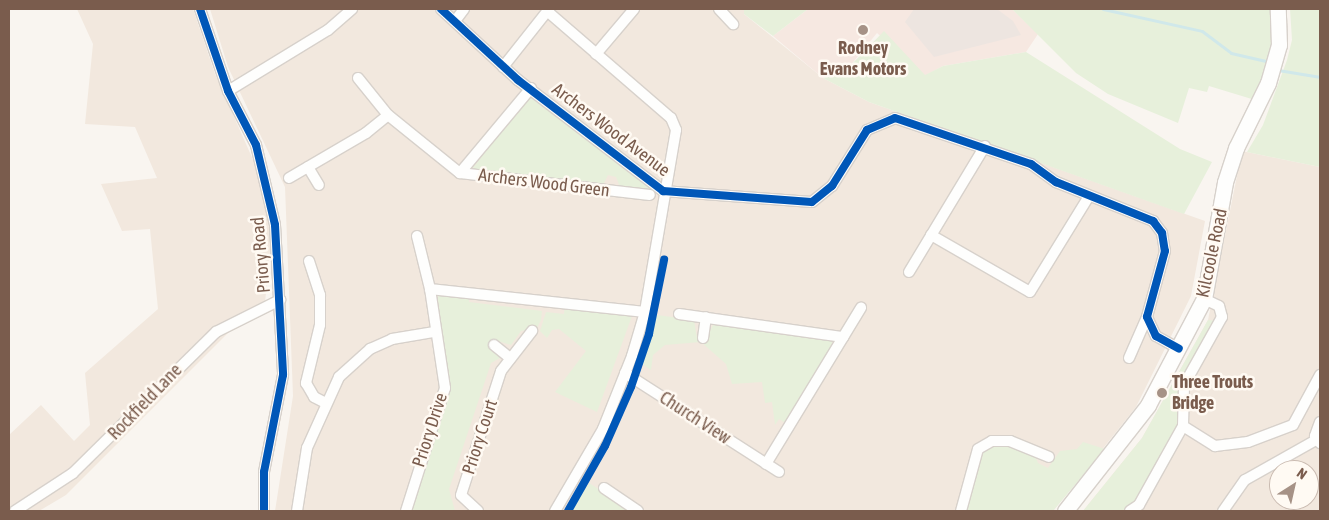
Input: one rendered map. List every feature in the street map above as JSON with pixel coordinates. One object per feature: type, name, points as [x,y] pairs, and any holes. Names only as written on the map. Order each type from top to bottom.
[{"type":"main road","name":"Kilcoole Road","points":[[1064,511],[1119,446],[1180,349],[1204,299],[1225,182],[1236,148],[1268,83],[1279,45],[1278,9]]},
{"type":"street","name":"Priory Road","points":[[200,9],[228,91],[264,169],[275,225],[280,300],[282,393],[264,472],[264,511]]},
{"type":"street","name":"Archers Wood Avenue","points":[[441,9],[503,67],[663,191],[812,202],[832,186],[868,130],[895,118],[985,146],[1031,164],[1056,182],[1089,196],[1136,212],[1153,221],[1162,233],[1165,251],[1147,317],[1129,358]]},
{"type":"street","points":[[455,21],[464,9]]},
{"type":"street","points":[[596,54],[634,9]]},
{"type":"street","points":[[718,9],[733,24]]},
{"type":"street","points":[[228,91],[341,21],[348,10]]},
{"type":"street","points":[[503,67],[548,10],[676,124],[663,191],[655,260],[645,312],[625,373],[603,429],[556,511]]},
{"type":"street","points":[[358,78],[388,115],[460,173]]},
{"type":"street","name":"Archers Wood Green","points":[[460,173],[531,88]]},
{"type":"street","points":[[289,178],[366,133],[388,115]]},
{"type":"street","points":[[909,272],[985,146]]},
{"type":"street","points":[[308,167],[319,185]]},
{"type":"street","name":"Archers Wood Green","points":[[460,173],[650,195]]},
{"type":"street","points":[[931,235],[1030,292],[1089,196]]},
{"type":"street","name":"Priory Drive","points":[[406,511],[445,388],[442,346],[434,332],[430,289],[417,236]]},
{"type":"street","points":[[309,261],[320,295],[320,326],[306,383],[314,397],[324,402]]},
{"type":"street","points":[[430,289],[645,312]]},
{"type":"street","points":[[1130,511],[1139,505],[1184,426],[1184,385],[1222,318],[1219,306],[1204,299]]},
{"type":"street","name":"Rockfield Lane","points":[[15,511],[73,473],[216,332],[280,300]]},
{"type":"street","points":[[766,464],[861,308]]},
{"type":"street","points":[[679,314],[843,337]]},
{"type":"street","points":[[1147,317],[1156,336],[1180,349]]},
{"type":"street","points":[[703,338],[706,318]]},
{"type":"street","name":"Priory Court","points":[[478,511],[461,495],[501,371],[532,331]]},
{"type":"street","points":[[297,511],[307,448],[324,402],[339,377],[370,349],[392,340],[434,332]]},
{"type":"street","points":[[494,345],[510,358]]},
{"type":"street","name":"Church View","points":[[625,373],[779,472]]},
{"type":"street","points":[[1184,426],[1215,446],[1248,442],[1293,425],[1320,375]]},
{"type":"street","points":[[1223,511],[1245,480],[1318,442],[1320,422]]},
{"type":"street","points":[[960,511],[978,450],[992,441],[1010,440],[1049,457]]},
{"type":"street","points":[[604,488],[638,511]]},
{"type":"shaded area","points":[[77,9],[193,9],[215,74],[262,180],[271,241],[264,313],[231,330],[66,495],[39,511],[9,511],[9,435],[41,405],[74,441],[90,425],[85,373],[158,309],[150,229],[122,231],[101,184],[157,178],[135,127],[85,124],[93,44]]},
{"type":"shaded area","points":[[210,9],[744,9],[744,14],[823,78],[869,102],[1205,221],[1191,296],[1136,407],[1053,511],[275,511],[293,396],[285,187],[228,67]]},
{"type":"shaded area","points":[[808,9],[1012,9],[1038,34],[1026,52],[943,66],[925,76],[877,33],[850,66],[823,78],[773,36]]},
{"type":"shaded area","points":[[914,9],[997,9],[1013,21],[1021,35],[934,57],[905,22]]},
{"type":"shaded area","points":[[1242,151],[1320,167],[1320,511],[1083,511],[1142,438],[1208,320]]},
{"type":"green space","points":[[744,9],[808,9],[773,36],[744,14]]},
{"type":"green space","points":[[1012,9],[1274,9],[1273,52],[1255,100],[1209,86],[1207,92],[1189,88],[1178,123],[1108,94],[1076,73]]},
{"type":"green space","points":[[1290,9],[1320,9],[1320,167],[1247,152],[1263,125],[1287,60],[1292,40]]},
{"type":"green space","points":[[884,31],[925,75],[943,66],[1026,52],[1180,149],[1212,162],[1184,214],[869,102],[823,78],[850,66]]},
{"type":"green space","points":[[530,95],[652,190],[651,193],[620,187],[616,177],[608,175],[603,185],[472,169]]},
{"type":"green space","points":[[438,293],[469,295],[469,302],[542,311],[541,320],[537,328],[521,331],[511,345],[495,340],[488,347],[500,358],[491,363],[449,489],[455,511],[411,511],[449,375],[438,321]]},
{"type":"green space","points":[[565,306],[632,316],[597,412],[555,392],[586,351],[559,329],[552,330],[547,338],[540,331],[546,312],[564,314]]},
{"type":"green space","points":[[657,315],[694,320],[697,338],[706,339],[714,323],[831,337],[833,345],[785,423],[779,419],[775,425],[772,402],[765,403],[762,382],[732,384],[726,364],[701,342],[665,345],[653,355],[651,370],[642,364]]},
{"type":"green space","points":[[1208,320],[1217,321],[1182,386],[1177,434],[1136,504],[1126,511],[1083,511],[1142,438]]},
{"type":"green space","points":[[1083,442],[1105,449],[1053,511],[964,511],[980,451],[999,443],[1034,453],[1038,463],[1048,468],[1060,451],[1077,449]]},
{"type":"green space","points":[[589,483],[597,488],[632,511],[571,511]]},
{"type":"waterway","points":[[1103,9],[1202,31],[1231,53],[1269,62]]},
{"type":"waterway","points":[[1278,70],[1320,77]]},
{"type":"cycle path","points":[[200,9],[228,91],[256,145],[275,225],[283,375],[264,472],[264,511]]},
{"type":"cycle path","points":[[441,9],[518,80],[663,191],[812,202],[832,186],[867,130],[895,118],[1031,164],[1056,182],[1153,221],[1162,233],[1165,251],[1147,317],[1156,336],[1179,349]]},
{"type":"cycle path","points":[[568,511],[605,446],[631,387],[649,334],[664,260]]},
{"type":"place","name":"Rodney Evans Motors","points":[[863,30]]},
{"type":"place","name":"Three Trouts Bridge","points":[[1162,393]]}]
